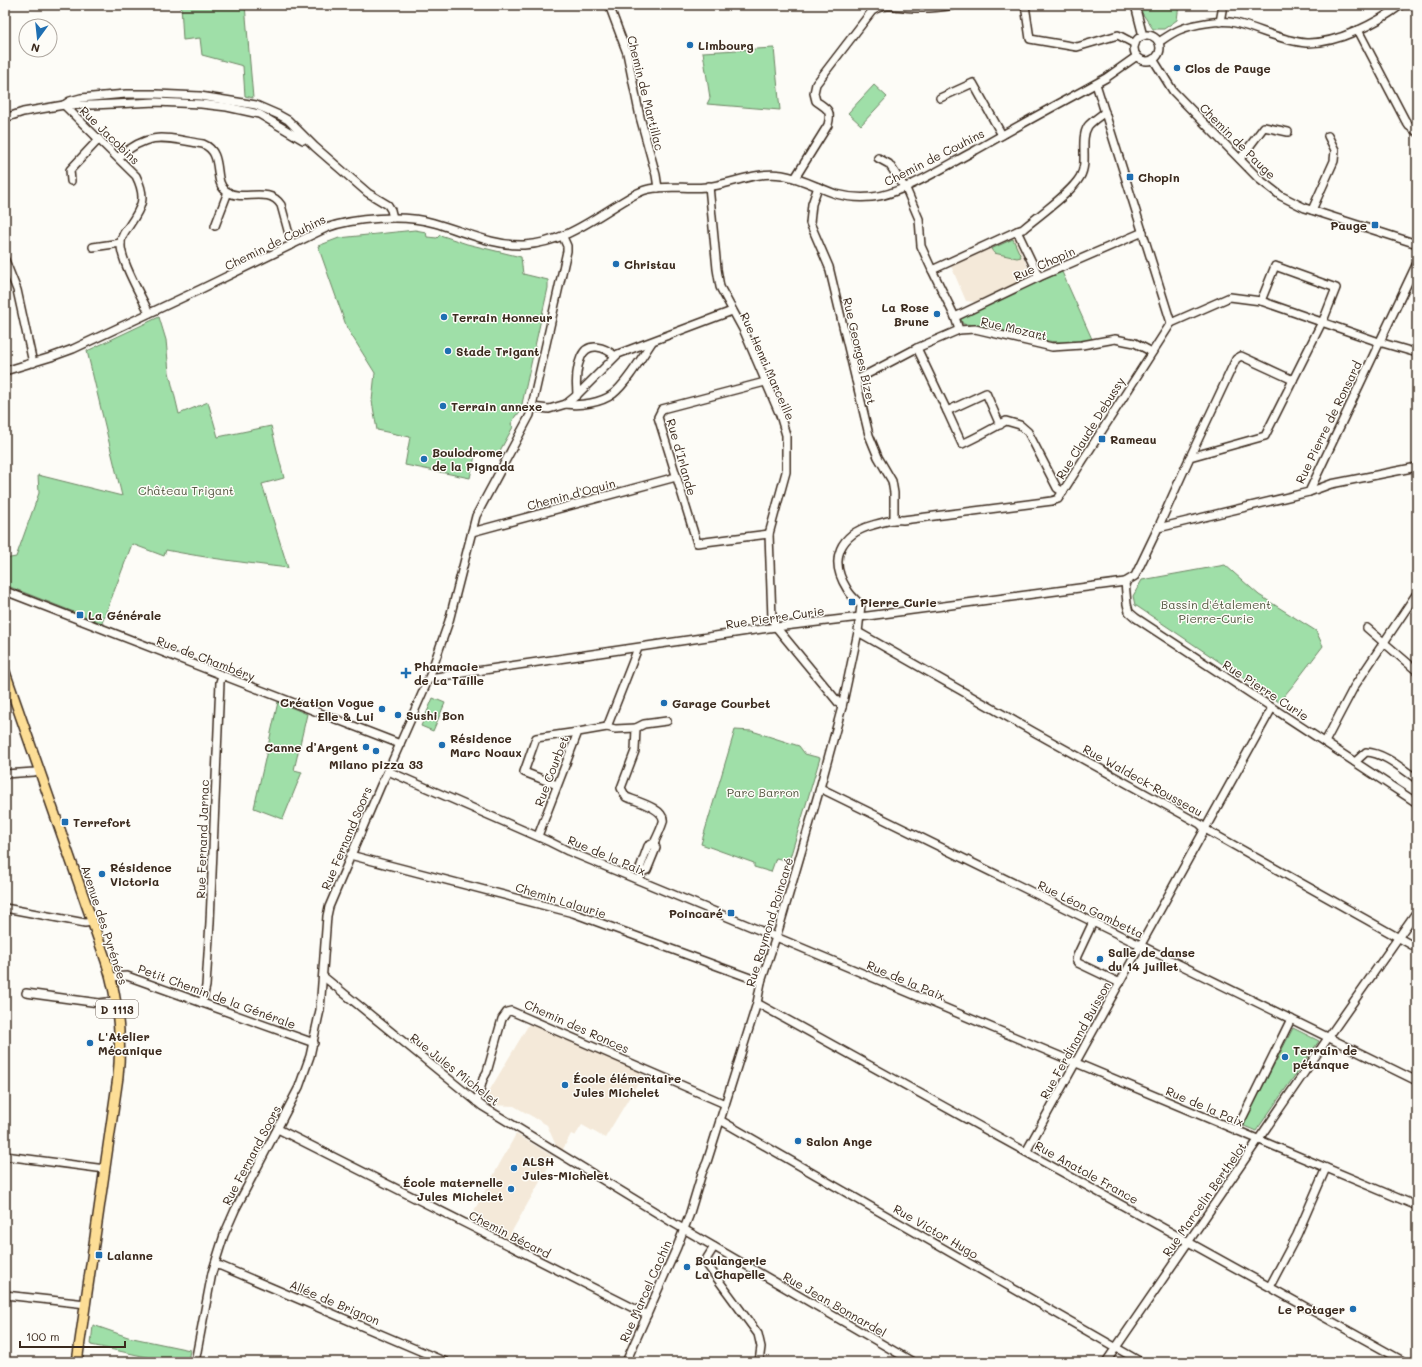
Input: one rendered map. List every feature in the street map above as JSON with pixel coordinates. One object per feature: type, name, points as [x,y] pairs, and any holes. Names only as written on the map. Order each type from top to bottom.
[{"type":"main road","name":"Avenue des Pyrénées","points":[[5,672],[111,976],[120,1035],[119,1064],[77,1362]]},
{"type":"street","name":"Chemin de Martillac","points":[[609,5],[627,53],[638,110],[655,171],[658,188]]},
{"type":"street","points":[[795,178],[828,125],[830,116],[828,109],[816,101],[814,93],[816,84],[872,12],[878,7],[888,6],[920,8],[954,5]]},
{"type":"street","points":[[1025,5],[1030,40],[1077,47],[1118,35],[1135,44]]},
{"type":"street","points":[[1135,5],[1143,36]]},
{"type":"street","points":[[1220,22],[1222,5]]},
{"type":"street","points":[[1159,42],[1184,28],[1220,22],[1237,23],[1288,40],[1305,43],[1327,41],[1358,30],[1378,20],[1401,5]]},
{"type":"street","points":[[1358,30],[1405,120],[1409,126],[1417,132]]},
{"type":"street","points":[[1143,36],[1151,36],[1159,42],[1159,52],[1153,59],[1144,60],[1138,56],[1135,44],[1137,40],[1143,36]]},
{"type":"street","name":"Chemin de Couhins","points":[[5,371],[34,363],[73,349],[334,225],[393,218],[411,218],[420,219],[496,242],[510,244],[538,243],[563,237],[634,195],[646,190],[658,188],[709,186],[765,174],[795,178],[844,196],[883,196],[936,172],[1096,84],[1138,56]]},
{"type":"street","name":"Chemin de Pauge","points":[[1153,59],[1173,91],[1259,179],[1272,190],[1290,201],[1312,210],[1417,244]]},
{"type":"street","points":[[940,98],[973,83],[1002,135]]},
{"type":"street","points":[[1096,84],[1171,323],[1230,297],[1261,300],[1379,342],[1417,353]]},
{"type":"street","points":[[5,118],[23,112],[64,105],[156,102],[228,107],[259,114],[315,147],[368,193],[388,205],[393,218]]},
{"type":"street","name":"Rue Jacobins","points":[[64,105],[119,157],[136,176],[141,185],[143,197],[140,210],[124,233],[121,242]]},
{"type":"street","points":[[932,270],[1023,229],[1073,187],[1085,164],[1085,136],[1088,126],[1105,112]]},
{"type":"street","points":[[1240,159],[1264,127],[1288,132]]},
{"type":"street","points":[[1312,210],[1334,161],[1334,150],[1328,136]]},
{"type":"street","points":[[119,157],[137,143],[152,138],[203,144],[208,146],[214,152],[221,185],[228,192],[234,194],[267,196],[276,199],[281,205],[292,245]]},
{"type":"street","points":[[71,181],[70,170],[99,139]]},
{"type":"street","points":[[878,158],[889,164],[903,188],[907,191],[919,219],[921,246],[955,317],[959,330]]},
{"type":"street","name":"Rue Henri Marceille","points":[[709,186],[720,287],[744,331],[780,415],[786,436],[786,472],[770,534],[772,619],[776,627]]},
{"type":"street","name":"Rue Georges Bizet","points":[[818,187],[812,204],[810,223],[829,268],[871,441],[893,487],[894,519]]},
{"type":"street","points":[[215,226],[228,192]]},
{"type":"street","points":[[1017,231],[1039,276]]},
{"type":"street","name":"Rue Chopin","points":[[955,317],[1039,276],[1143,232]]},
{"type":"street","name":"Rue Fernand Soors","points":[[195,1362],[215,1265],[228,1224],[278,1129],[301,1081],[314,1043],[324,977],[328,912],[350,855],[429,678],[452,612],[478,511],[523,429],[532,407],[567,251],[567,246],[563,237]]},
{"type":"street","points":[[94,247],[121,242],[123,258],[150,313]]},
{"type":"street","points":[[5,260],[17,290],[34,363]]},
{"type":"street","name":"Rue Pierre de Ronsard","points":[[1158,528],[1310,492],[1417,263]]},
{"type":"street","points":[[1190,457],[1265,436],[1336,288],[1275,266],[1261,300]]},
{"type":"street","points":[[532,407],[549,409],[566,404],[577,395],[615,356],[732,311]]},
{"type":"street","name":"Rue Claude Debussy","points":[[860,617],[861,605],[847,590],[841,577],[838,564],[839,553],[844,541],[864,527],[894,519],[911,519],[1058,499],[1171,323]]},
{"type":"street","name":"Rue Mozart","points":[[856,380],[917,348],[959,330],[975,329],[1052,347],[1082,345],[1115,339],[1135,342],[1152,352]]},
{"type":"street","points":[[566,404],[573,405],[588,403],[602,400],[613,394],[623,384],[652,342]]},
{"type":"street","points":[[577,395],[579,364],[585,351],[600,347],[606,349],[615,356]]},
{"type":"street","points":[[917,348],[962,444],[1006,421],[1020,425],[1028,432],[1057,488],[1062,492]]},
{"type":"street","points":[[1158,528],[1236,358],[1241,356],[1293,380]]},
{"type":"street","name":"Rue d'Irlande","points":[[765,382],[662,409],[658,417],[696,543],[770,534]]},
{"type":"street","points":[[947,411],[986,393],[1000,425]]},
{"type":"street","points":[[1310,492],[1331,484],[1417,467]]},
{"type":"street","name":"Chemin d'Oquin","points":[[472,532],[676,477]]},
{"type":"street","name":"Rue Pierre Curie","points":[[429,678],[776,627],[1125,582],[1135,576],[1158,528]]},
{"type":"street","name":"Rue Pierre Curie","points":[[1125,582],[1129,612],[1136,618],[1417,803]]},
{"type":"street","name":"Rue de Chambéry","points":[[5,591],[400,744]]},
{"type":"street","points":[[1325,742],[1354,687],[1417,593]]},
{"type":"street","name":"Rue Raymond Poincaré","points":[[684,1229],[757,1003],[761,982],[820,788],[842,707],[860,617]]},
{"type":"street","points":[[776,627],[842,707]]},
{"type":"street","points":[[1367,628],[1417,670]]},
{"type":"street","name":"Rue Waldeck-Rousseau","points":[[858,632],[1417,948]]},
{"type":"street","points":[[607,727],[638,648]]},
{"type":"street","name":"Rue Fernand Jarnac","points":[[202,1003],[206,986],[210,922],[220,682],[222,676]]},
{"type":"street","name":"Rue Ferdinand Buisson","points":[[1026,1152],[1272,708]]},
{"type":"street","name":"Rue Courbet","points":[[538,836],[578,732],[607,727],[615,729],[636,728],[644,724],[667,722]]},
{"type":"street","points":[[636,728],[635,751],[621,788],[626,797],[655,808],[662,814],[664,821],[654,843],[648,846],[640,868],[642,872],[638,880]]},
{"type":"street","points":[[558,785],[524,772],[536,738],[578,732]]},
{"type":"street","points":[[1355,762],[1366,752],[1374,752],[1382,755],[1417,780]]},
{"type":"street","points":[[5,774],[34,772],[40,770]]},
{"type":"street","name":"Rue de la Paix","points":[[388,771],[538,836],[568,851],[1417,1206]]},
{"type":"street","name":"Rue Léon Gambetta","points":[[820,788],[1417,1081]]},
{"type":"street","name":"Chemin Lalaurie","points":[[350,855],[573,913],[761,982]]},
{"type":"street","points":[[5,908],[85,923],[92,922]]},
{"type":"street","name":"Rue Marcelin Berthelot","points":[[1106,1362],[1328,1038],[1417,912]]},
{"type":"street","points":[[1093,922],[1076,956],[1076,960],[1078,963],[1120,983]]},
{"type":"street","name":"Petit Chemin de la Générale","points":[[111,976],[127,976],[314,1043]]},
{"type":"street","name":"Rue Jules Michelet","points":[[324,977],[477,1102],[546,1146],[684,1229]]},
{"type":"street","points":[[26,994],[99,1003],[116,1001]]},
{"type":"street","name":"Rue Anatole France","points":[[757,1003],[1405,1362]]},
{"type":"street","name":"Chemin des Ronces","points":[[477,1102],[502,1019],[506,1012],[512,1011],[725,1104]]},
{"type":"street","points":[[1236,1131],[1290,1019]]},
{"type":"street","name":"Rue Victor Hugo","points":[[720,1120],[1142,1362]]},
{"type":"street","name":"Chemin Bécard","points":[[278,1129],[647,1315]]},
{"type":"street","points":[[5,1156],[105,1169]]},
{"type":"street","points":[[1270,1286],[1297,1235],[1326,1168]]},
{"type":"street","name":"Rue Jean Bonnardel","points":[[684,1229],[913,1362]]},
{"type":"street","name":"Rue Marcel Cachin","points":[[626,1362],[684,1229]]},
{"type":"street","points":[[714,1246],[708,1258],[708,1266],[758,1334],[761,1347],[759,1362]]},
{"type":"street","name":"Allée de Brignon","points":[[215,1265],[446,1362]]},
{"type":"street","points":[[5,1295],[86,1304]]},
{"type":"shaded area","points":[[1014,237],[1032,276],[975,302],[966,301],[951,266]]},
{"type":"shaded area","name":"École élémentaire Jules Michelet","points":[[529,1024],[644,1073],[605,1138],[582,1125],[575,1136],[571,1134],[562,1151],[557,1148],[547,1125],[514,1106],[489,1105],[485,1098]]},
{"type":"shaded area","name":"École maternelle Jules Michelet","points":[[516,1134],[554,1157],[507,1240],[469,1220]]},
{"type":"green space","points":[[181,5],[245,5],[253,98],[245,96],[243,66],[202,55],[200,38],[183,40]]},
{"type":"green space","points":[[1141,5],[1179,5],[1177,20],[1164,29],[1153,29],[1142,13]]},
{"type":"green space","points":[[774,48],[780,110],[707,104],[710,98],[703,52]]},
{"type":"green space","points":[[874,85],[887,97],[861,125],[848,113]]},
{"type":"green space","name":"Stade Trigant","points":[[415,230],[426,232],[427,237],[437,238],[440,235],[467,244],[521,257],[523,274],[548,280],[548,288],[520,413],[516,415],[511,424],[513,427],[497,456],[476,451],[470,478],[405,465],[410,437],[377,430],[372,401],[375,373],[347,328],[318,246],[339,238]]},
{"type":"green space","points":[[1013,239],[1021,257],[1017,258],[994,253],[991,249]]},
{"type":"green space","points":[[1062,272],[1092,339],[1076,342],[1044,340],[979,325],[963,324],[959,316]]},
{"type":"green space","name":"Château Trigant","points":[[159,317],[166,340],[169,372],[179,414],[208,402],[218,437],[271,426],[284,478],[262,484],[288,568],[211,558],[166,550],[164,556],[132,544],[102,623],[5,585],[5,559],[16,557],[39,493],[38,475],[122,496],[87,351]]},
{"type":"green space","name":"Bassin d'étalement Pierre-Curie","points":[[1225,565],[1259,595],[1316,631],[1323,646],[1279,702],[1135,605],[1133,596],[1142,580]]},
{"type":"green space","points":[[433,698],[445,703],[433,731],[421,726]]},
{"type":"green space","points":[[278,702],[307,714],[294,770],[302,772],[283,819],[254,808]]},
{"type":"green space","name":"Parc Barron","points":[[735,730],[752,731],[799,746],[805,754],[820,758],[789,861],[776,858],[771,872],[754,867],[754,863],[701,844]]},
{"type":"green space","points":[[1293,1028],[1319,1041],[1256,1131],[1244,1126],[1244,1123]]},
{"type":"green space","points":[[93,1325],[128,1337],[190,1350],[188,1362],[170,1362],[91,1345]]},
{"type":"place","name":"Limbourg","points":[[690,45]]},
{"type":"place","name":"Clos de Pauge","points":[[1177,68]]},
{"type":"place","name":"Chopin","points":[[1130,177]]},
{"type":"place","name":"Pauge","points":[[1375,225]]},
{"type":"place","name":"Christau","points":[[616,264]]},
{"type":"place","name":"La Rose Brune","points":[[937,314]]},
{"type":"place","name":"Terrain Honneur","points":[[444,317]]},
{"type":"place","name":"Stade Trigant","points":[[448,351]]},
{"type":"place","name":"Terrain annexe","points":[[443,406]]},
{"type":"place","name":"Rameau","points":[[1102,439]]},
{"type":"place","name":"Boulodrome de la Pignada","points":[[424,459]]},
{"type":"place","name":"Pierre Curie","points":[[852,602]]},
{"type":"place","name":"La Générale","points":[[80,615]]},
{"type":"place","name":"Pharmacie de La Taille","points":[[406,673]]},
{"type":"place","name":"Garage Courbet","points":[[664,703]]},
{"type":"place","name":"Création Vogue Elle & Lui","points":[[382,709]]},
{"type":"place","name":"Sushi Bon","points":[[398,715]]},
{"type":"place","name":"Résidence Marc Noaux","points":[[442,745]]},
{"type":"place","name":"Canne d’Argent","points":[[366,747]]},
{"type":"place","name":"Milano pizza 33","points":[[376,751]]},
{"type":"place","name":"Terrefort","points":[[65,822]]},
{"type":"place","name":"Résidence Victoria","points":[[102,874]]},
{"type":"place","name":"Poincaré","points":[[731,913]]},
{"type":"place","name":"Salle de danse du 14 juillet","points":[[1100,959]]},
{"type":"place","name":"L'Atelier Mécanique","points":[[90,1043]]},
{"type":"place","name":"Terrain de pétanque","points":[[1285,1057]]},
{"type":"place","name":"École élémentaire Jules Michelet","points":[[565,1085]]},
{"type":"place","name":"Salon Ange","points":[[798,1141]]},
{"type":"place","name":"ALSH Jules-Michelet","points":[[514,1168]]},
{"type":"place","name":"École maternelle Jules Michelet","points":[[511,1189]]},
{"type":"place","name":"Lalanne","points":[[99,1255]]},
{"type":"place","name":"Boulangerie La Chapelle","points":[[687,1267]]},
{"type":"place","name":"Le Potager","points":[[1353,1309]]}]
